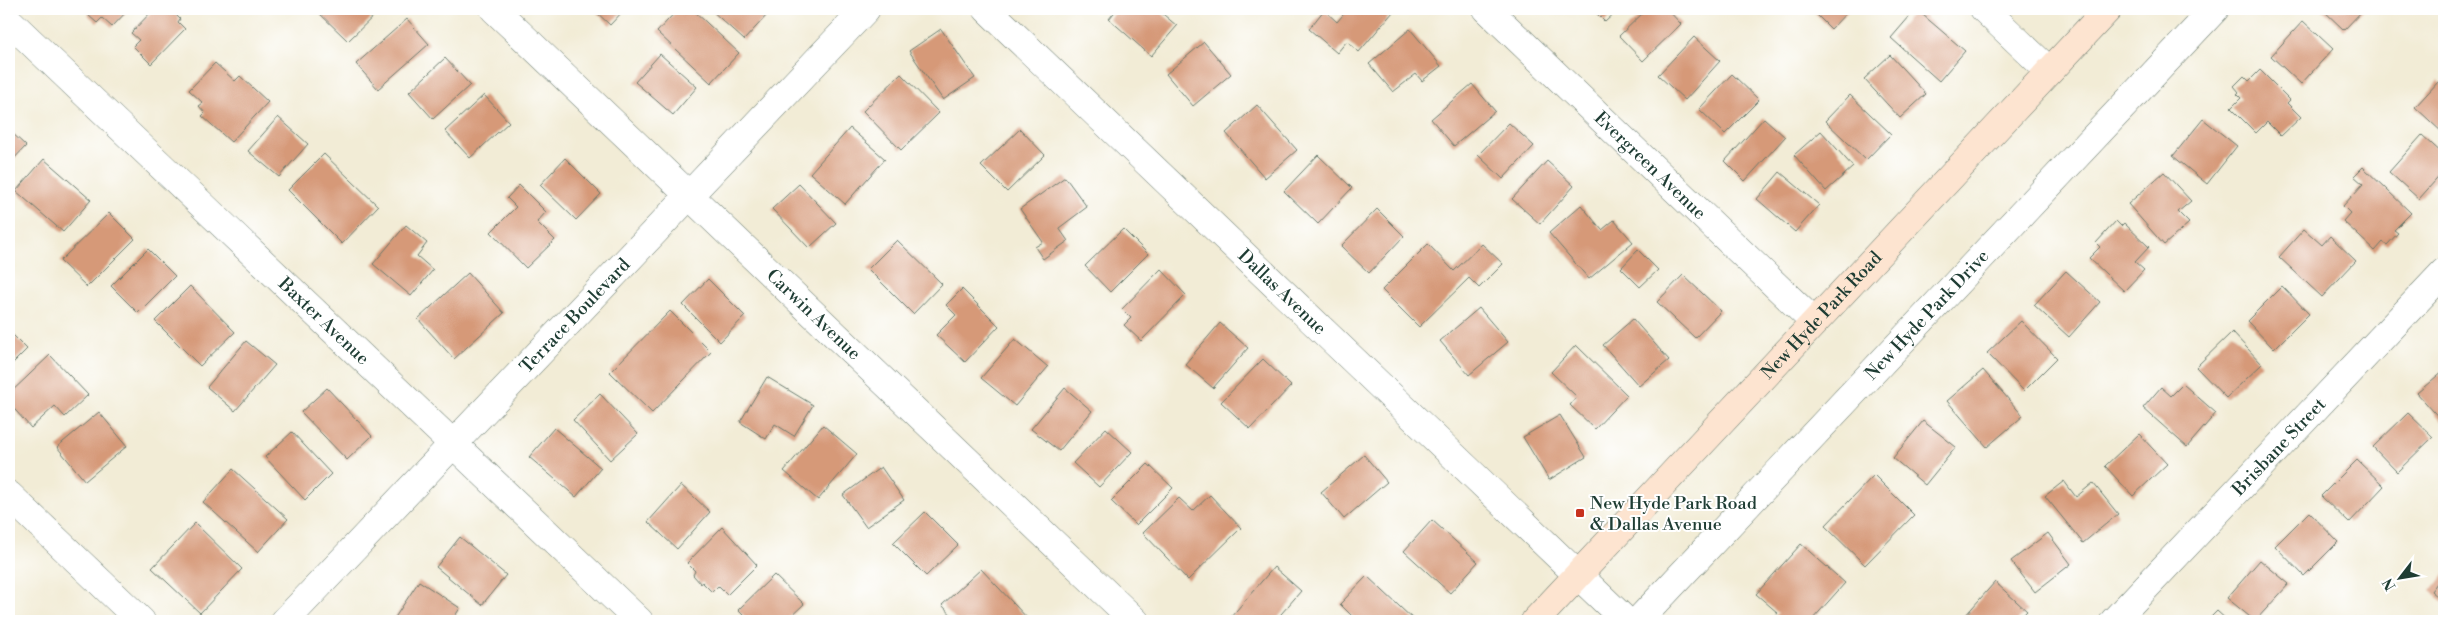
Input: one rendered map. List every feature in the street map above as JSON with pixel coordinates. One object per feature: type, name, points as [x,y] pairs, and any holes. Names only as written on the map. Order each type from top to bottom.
[{"type":"main road","name":"New Hyde Park Road","points":[[1535,621],[2108,9]]},
{"type":"street","name":"Carwin Avenue","points":[[494,9],[1135,621]]},
{"type":"street","name":"Terrace Boulevard","points":[[285,621],[866,9]]},
{"type":"street","name":"Dallas Avenue","points":[[986,9],[1626,621]]},
{"type":"street","name":"Evergreen Avenue","points":[[1487,9],[1814,322]]},
{"type":"street","points":[[1984,9],[2049,71]]},
{"type":"street","name":"New Hyde Park Drive","points":[[1638,621],[2215,9]]},
{"type":"street","name":"Baxter Avenue","points":[[9,21],[639,621]]},
{"type":"street","name":"Brisbane Street","points":[[2114,621],[2444,272]]},
{"type":"street","points":[[9,495],[141,621]]},
{"type":"building","points":[[94,9],[129,9],[112,27],[102,18],[97,23],[88,15]]},
{"type":"building","points":[[154,9],[165,9],[167,11],[170,9],[180,19],[178,22],[185,29],[151,64],[133,46],[139,40],[131,33]]},
{"type":"building","points":[[315,9],[381,9],[348,41]]},
{"type":"building","points":[[593,9],[625,9],[610,25]]},
{"type":"building","points":[[678,9],[692,9],[739,53],[711,83],[657,32]]},
{"type":"building","points":[[710,9],[762,9],[768,14],[744,40]]},
{"type":"building","points":[[1117,9],[1157,9],[1177,26],[1151,56],[1109,19]]},
{"type":"building","points":[[1348,9],[1389,9],[1393,12],[1359,52],[1347,41],[1337,53],[1309,29],[1324,10],[1337,22]]},
{"type":"building","points":[[1592,9],[1619,9],[1605,22]]},
{"type":"building","points":[[1647,9],[1667,9],[1681,24],[1643,61],[1619,36]]},
{"type":"building","points":[[1811,9],[1850,9],[1831,29]]},
{"type":"building","points":[[1916,9],[1965,51],[1939,81],[1891,38]]},
{"type":"building","points":[[2322,9],[2364,9],[2344,30]]},
{"type":"building","points":[[407,19],[429,44],[378,89],[356,64]]},
{"type":"building","points":[[2303,21],[2333,49],[2301,84],[2271,56]]},
{"type":"building","points":[[941,29],[975,78],[943,100],[909,51]]},
{"type":"building","points":[[1410,29],[1441,66],[1422,81],[1416,74],[1393,92],[1369,64]]},
{"type":"building","points":[[1694,37],[1720,61],[1685,100],[1658,75]]},
{"type":"building","points":[[1204,42],[1231,74],[1193,106],[1166,74]]},
{"type":"building","points":[[660,54],[697,87],[673,115],[635,82]]},
{"type":"building","points":[[1890,55],[1926,94],[1900,118],[1864,79]]},
{"type":"building","points":[[445,58],[470,85],[433,119],[409,92]]},
{"type":"building","points":[[215,63],[235,81],[240,76],[268,102],[231,142],[202,116],[205,113],[199,106],[203,103],[189,90]]},
{"type":"building","points":[[2260,70],[2290,100],[2287,103],[2301,117],[2281,136],[2267,122],[2256,133],[2231,108],[2241,98],[2234,86],[2244,76],[2249,81]]},
{"type":"building","points":[[901,74],[939,113],[901,150],[863,111]]},
{"type":"building","points":[[1732,74],[1759,100],[1725,134],[1699,109]]},
{"type":"building","points":[[2439,81],[2444,86],[2444,134],[2415,107]]},
{"type":"building","points":[[1472,84],[1495,111],[1454,146],[1431,119]]},
{"type":"building","points":[[484,95],[509,122],[470,158],[445,131]]},
{"type":"building","points":[[1850,95],[1891,134],[1866,160],[1825,121]]},
{"type":"building","points":[[1257,105],[1297,150],[1265,178],[1226,133]]},
{"type":"building","points":[[278,117],[308,144],[279,177],[248,151]]},
{"type":"building","points":[[1764,118],[1785,137],[1745,181],[1725,161]]},
{"type":"building","points":[[2203,119],[2237,146],[2207,184],[2173,156]]},
{"type":"building","points":[[1509,123],[1534,146],[1503,179],[1478,155]]},
{"type":"building","points":[[850,128],[885,159],[845,204],[810,173]]},
{"type":"building","points":[[1020,129],[1045,155],[1007,192],[981,166]]},
{"type":"building","points":[[9,130],[26,146],[9,164]]},
{"type":"building","points":[[1821,131],[1853,167],[1826,191],[1794,155]]},
{"type":"building","points":[[2422,135],[2444,155],[2444,171],[2419,199],[2389,172]]},
{"type":"building","points":[[324,154],[378,206],[342,244],[288,190]]},
{"type":"building","points":[[1318,155],[1352,188],[1318,224],[1284,191]]},
{"type":"building","points":[[565,158],[601,194],[576,220],[540,185]]},
{"type":"building","points":[[44,159],[91,200],[63,232],[16,191]]},
{"type":"building","points":[[1547,161],[1574,186],[1540,224],[1512,199]]},
{"type":"building","points":[[2363,167],[2411,213],[2394,230],[2398,233],[2387,245],[2383,242],[2375,251],[2343,221],[2350,213],[2343,206],[2363,184],[2354,176]]},
{"type":"building","points":[[1780,172],[1819,205],[1795,232],[1757,199]]},
{"type":"building","points":[[2164,172],[2191,201],[2178,212],[2189,223],[2164,245],[2128,204]]},
{"type":"building","points":[[1065,177],[1087,207],[1059,228],[1068,241],[1043,259],[1035,247],[1043,242],[1020,209]]},
{"type":"building","points":[[799,184],[836,223],[809,248],[772,209]]},
{"type":"building","points":[[519,185],[546,212],[537,222],[555,240],[526,268],[491,232],[516,207],[507,198]]},
{"type":"building","points":[[1581,205],[1602,230],[1614,220],[1633,242],[1589,279],[1549,233]]},
{"type":"building","points":[[1377,209],[1404,236],[1369,273],[1341,246]]},
{"type":"building","points":[[109,213],[135,239],[87,287],[60,261]]},
{"type":"building","points":[[2116,221],[2121,226],[2124,223],[2149,247],[2135,262],[2144,270],[2124,291],[2089,258],[2100,247],[2096,243]]},
{"type":"building","points":[[406,225],[427,243],[417,256],[433,270],[411,296],[373,264]]},
{"type":"building","points":[[1123,229],[1148,254],[1110,292],[1085,266]]},
{"type":"building","points":[[2304,229],[2322,245],[2330,236],[2356,261],[2322,297],[2279,257]]},
{"type":"building","points":[[897,240],[942,284],[913,314],[868,269]]},
{"type":"building","points":[[1428,244],[1454,271],[1482,244],[1503,264],[1479,288],[1469,278],[1419,327],[1382,290]]},
{"type":"building","points":[[148,249],[175,276],[138,313],[111,286]]},
{"type":"building","points":[[1638,250],[1658,270],[1640,287],[1621,268]]},
{"type":"building","points":[[1161,269],[1186,295],[1141,341],[1124,325],[1131,318],[1122,309]]},
{"type":"building","points":[[2066,271],[2100,302],[2069,337],[2034,305]]},
{"type":"building","points":[[468,273],[504,313],[454,359],[418,319]]},
{"type":"building","points":[[1683,275],[1721,311],[1695,338],[1657,302]]},
{"type":"building","points":[[708,279],[745,316],[720,342],[683,305]]},
{"type":"building","points":[[190,286],[235,332],[200,366],[155,321]]},
{"type":"building","points":[[2282,286],[2309,314],[2274,349],[2247,321]]},
{"type":"building","points":[[962,289],[999,326],[965,362],[936,335],[956,315],[946,305]]},
{"type":"building","points":[[1479,308],[1508,342],[1469,375],[1440,341]]},
{"type":"building","points":[[670,311],[711,352],[652,413],[610,372]]},
{"type":"building","points":[[1633,319],[1669,360],[1639,386],[1603,345]]},
{"type":"building","points":[[2021,321],[2057,358],[2024,391],[1987,353]]},
{"type":"building","points":[[1220,323],[1248,348],[1213,388],[1185,364]]},
{"type":"building","points":[[9,331],[27,349],[9,367]]},
{"type":"building","points":[[2232,332],[2262,364],[2226,398],[2196,367]]},
{"type":"building","points":[[1015,339],[1048,367],[1015,406],[981,378]]},
{"type":"building","points":[[246,341],[275,365],[235,411],[207,387]]},
{"type":"building","points":[[1576,345],[1627,395],[1595,429],[1570,405],[1577,397],[1551,372]]},
{"type":"building","points":[[50,355],[88,395],[65,417],[55,406],[31,428],[9,403],[9,394]]},
{"type":"building","points":[[1263,359],[1291,386],[1250,429],[1221,402]]},
{"type":"building","points":[[1983,370],[2023,416],[1987,447],[1947,401]]},
{"type":"building","points":[[2444,370],[2444,419],[2442,421],[2417,393]]},
{"type":"building","points":[[767,377],[813,405],[794,436],[775,424],[766,439],[740,422]]},
{"type":"building","points":[[2183,384],[2216,413],[2187,447],[2143,408],[2161,387],[2171,396]]},
{"type":"building","points":[[327,388],[372,436],[347,460],[301,412]]},
{"type":"building","points":[[1065,388],[1092,411],[1059,451],[1031,429]]},
{"type":"building","points":[[600,394],[638,434],[610,460],[573,420]]},
{"type":"building","points":[[99,412],[127,446],[85,481],[57,447]]},
{"type":"building","points":[[2408,413],[2433,437],[2397,472],[2373,447]]},
{"type":"building","points":[[1560,415],[1586,457],[1549,480],[1523,437]]},
{"type":"building","points":[[1923,421],[1956,447],[1925,485],[1893,458]]},
{"type":"building","points":[[823,425],[857,454],[818,500],[784,471]]},
{"type":"building","points":[[554,428],[601,468],[576,497],[529,457]]},
{"type":"building","points":[[1106,428],[1132,452],[1099,487],[1073,463]]},
{"type":"building","points":[[292,432],[331,474],[305,500],[265,457]]},
{"type":"building","points":[[2139,434],[2167,464],[2133,496],[2105,466]]},
{"type":"building","points":[[1364,455],[1387,482],[1344,519],[1321,492]]},
{"type":"building","points":[[2357,460],[2384,486],[2349,523],[2321,496]]},
{"type":"building","points":[[1148,464],[1173,488],[1136,525],[1111,501]]},
{"type":"building","points":[[881,467],[904,500],[866,527],[843,495]]},
{"type":"building","points":[[233,469],[288,519],[258,552],[203,502]]},
{"type":"building","points":[[1874,475],[1914,515],[1865,565],[1825,526]]},
{"type":"building","points":[[2064,481],[2076,497],[2093,483],[2118,514],[2083,543],[2045,496]]},
{"type":"building","points":[[681,485],[710,512],[677,549],[648,522]]},
{"type":"building","points":[[1210,495],[1241,528],[1188,580],[1143,533],[1179,498],[1193,511]]},
{"type":"building","points":[[925,512],[958,545],[926,576],[893,543]]},
{"type":"building","points":[[2309,512],[2338,542],[2304,576],[2275,546]]},
{"type":"building","points":[[1432,520],[1478,562],[1450,593],[1404,551]]},
{"type":"building","points":[[195,523],[242,569],[200,613],[152,568]]},
{"type":"building","points":[[722,527],[757,565],[727,595],[718,586],[712,592],[702,582],[701,584],[693,575],[695,571],[687,563]]},
{"type":"building","points":[[2048,533],[2071,564],[2035,592],[2011,561]]},
{"type":"building","points":[[460,537],[506,575],[482,605],[436,567]]},
{"type":"building","points":[[1801,544],[1845,583],[1811,621],[1771,621],[1778,613],[1756,594]]},
{"type":"building","points":[[2260,560],[2289,584],[2255,621],[2227,598]]},
{"type":"building","points":[[1274,567],[1301,591],[1275,621],[1234,621],[1230,618]]},
{"type":"building","points":[[981,569],[1030,621],[957,621],[942,605]]},
{"type":"building","points":[[2444,574],[2444,602],[2431,591]]},
{"type":"building","points":[[774,575],[804,604],[786,621],[749,621],[738,610]]},
{"type":"building","points":[[1367,576],[1415,621],[1357,621],[1340,604]]},
{"type":"building","points":[[419,581],[460,608],[452,621],[394,619]]},
{"type":"building","points":[[1995,582],[2027,611],[2017,621],[1968,621],[1964,617]]},
{"type":"building","points":[[2217,611],[2228,621],[2207,621]]},
{"type":"place","name":"New Hyde Park Road & Dallas Avenue","points":[[1580,513]]}]
